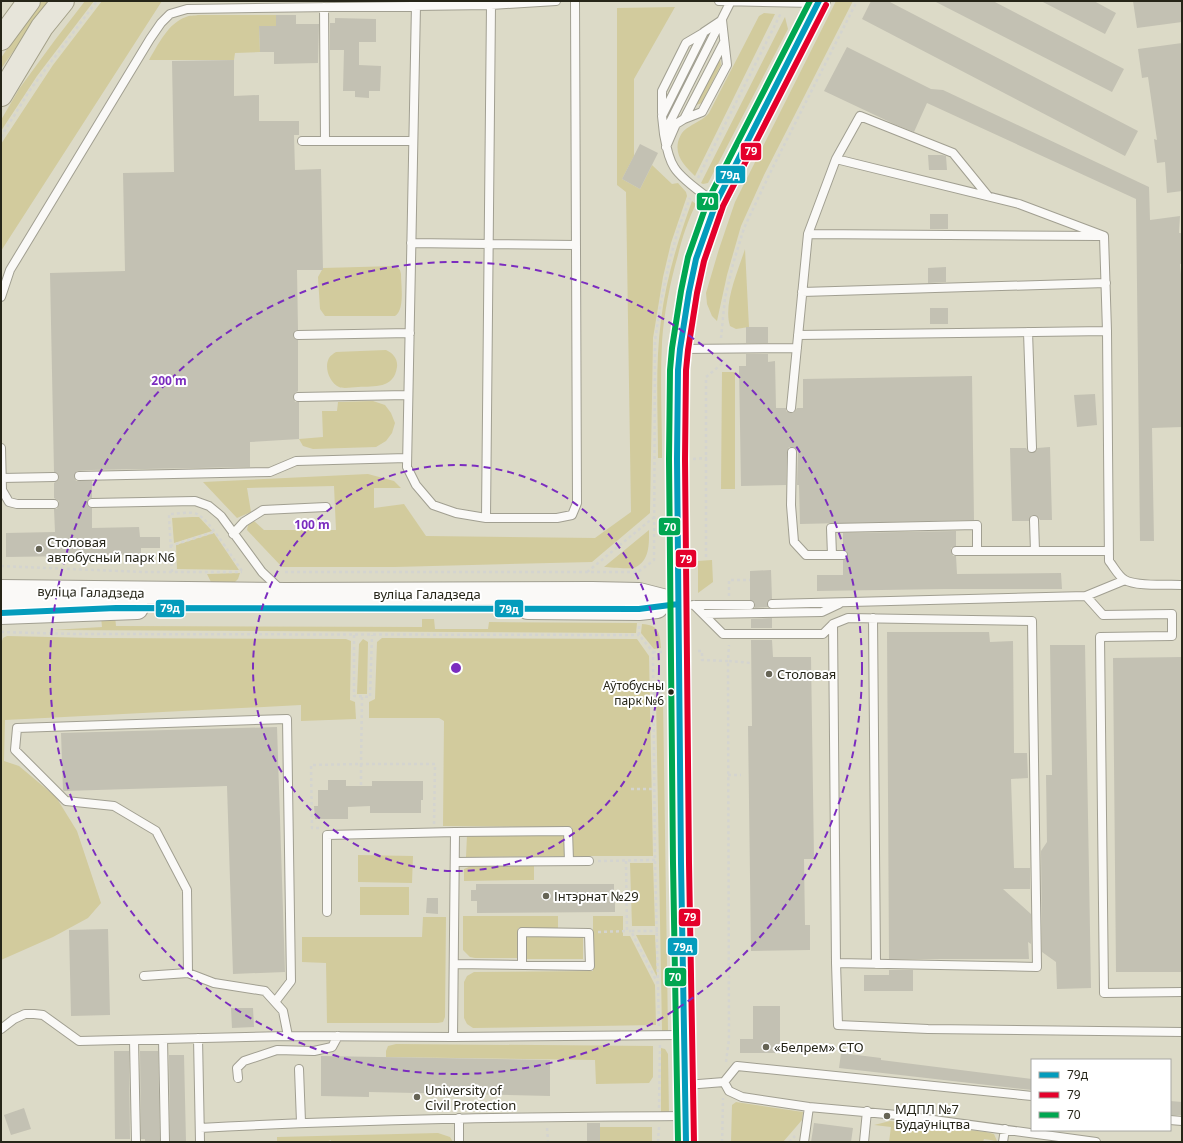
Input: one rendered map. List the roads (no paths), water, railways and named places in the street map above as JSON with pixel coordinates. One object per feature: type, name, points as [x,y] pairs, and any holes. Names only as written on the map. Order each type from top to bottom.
[{"type":"main road","points":[[1,39],[28,1]]},
{"type":"main road","points":[[1,95],[42,27],[63,1]]},
{"type":"main road","points":[[686,1142],[684,1035],[686,604],[677,459],[678,370],[680,349],[696,259],[716,203],[818,2]]},
{"type":"main road","name":"вуліца Галадзеда","points":[[1,591],[286,594],[639,594],[686,604]]},
{"type":"main road","name":"вуліца Галадзеда","points":[[2,626],[116,608],[638,610],[686,604]]},
{"type":"lane","points":[[1,296],[10,270],[150,39],[161,23],[170,14],[187,9],[416,6],[556,1]]},
{"type":"lane","points":[[416,6],[407,467],[416,485],[433,505],[456,512],[486,518],[557,518],[572,515],[577,503],[575,1]]},
{"type":"lane","points":[[720,1],[818,2]]},
{"type":"lane","points":[[664,134],[731,1]]},
{"type":"lane","points":[[486,518],[491,4]]},
{"type":"lane","points":[[324,7],[325,141]]},
{"type":"lane","points":[[716,203],[694,187],[674,167],[666,147],[662,116],[662,91],[686,43],[722,20]]},
{"type":"lane","points":[[666,147],[676,124],[702,112],[727,65],[722,20]]},
{"type":"lane","points":[[662,116],[704,32]]},
{"type":"lane","points":[[684,119],[724,42]]},
{"type":"lane","points":[[791,408],[808,234],[836,159],[860,116],[953,153],[988,196]]},
{"type":"lane","points":[[302,141],[413,141]]},
{"type":"lane","points":[[836,159],[1019,204],[1104,236]]},
{"type":"lane","points":[[808,234],[1104,236]]},
{"type":"lane","points":[[1104,236],[1107,331],[1109,561],[1125,580],[1134,583],[1182,585]]},
{"type":"lane","points":[[411,243],[576,245]]},
{"type":"lane","points":[[802,292],[1106,283]]},
{"type":"lane","points":[[798,335],[1107,331]]},
{"type":"lane","points":[[1028,332],[1032,448]]},
{"type":"lane","points":[[298,335],[410,333]]},
{"type":"lane","points":[[680,349],[797,348]]},
{"type":"lane","points":[[298,397],[408,395]]},
{"type":"lane","points":[[1,448],[2,490],[9,502],[17,504],[54,504]]},
{"type":"lane","points":[[792,452],[794,542],[806,555],[843,555]]},
{"type":"lane","points":[[79,476],[270,472],[296,461],[407,458]]},
{"type":"lane","points":[[2,478],[54,477]]},
{"type":"lane","points":[[92,503],[195,501],[209,506],[221,516],[262,572],[286,594]]},
{"type":"lane","points":[[233,534],[244,522],[263,510],[326,507]]},
{"type":"lane","points":[[1034,520],[1035,551]]},
{"type":"lane","points":[[832,555],[831,528],[977,526],[977,551]]},
{"type":"lane","points":[[956,551],[1109,551]]},
{"type":"lane","points":[[772,604],[1086,596],[1125,580]]},
{"type":"lane","points":[[1086,596],[1103,615],[1172,614],[1172,636],[1100,637],[1104,993],[1182,992]]},
{"type":"lane","points":[[704,614],[822,612],[843,602]]},
{"type":"lane","points":[[686,604],[750,605]]},
{"type":"lane","points":[[686,604],[704,614],[723,634],[823,634],[833,624],[848,618],[1032,621],[1036,967],[836,963]]},
{"type":"lane","points":[[873,618],[876,964]]},
{"type":"lane","points":[[833,624],[836,963],[838,1025],[928,1029],[1182,1032]]},
{"type":"lane","points":[[188,973],[187,890],[156,831],[114,806],[66,801],[15,750],[17,728],[288,719],[291,981],[275,1002]]},
{"type":"lane","points":[[327,912],[328,835],[434,832],[568,831],[569,861]]},
{"type":"lane","points":[[452,1037],[455,832]]},
{"type":"lane","points":[[455,862],[589,861]]},
{"type":"lane","points":[[454,964],[522,965],[590,966],[589,932],[522,932],[522,965]]},
{"type":"lane","points":[[144,976],[188,973],[214,983],[265,991],[283,1011],[288,1036]]},
{"type":"lane","points":[[1,1029],[14,1019],[25,1014],[34,1014],[43,1015],[78,1041],[288,1036],[452,1037],[684,1035]]},
{"type":"lane","points":[[238,1078],[237,1068],[244,1061],[277,1050],[314,1051],[332,1046],[338,1036]]},
{"type":"lane","points":[[198,1038],[200,1142]]},
{"type":"lane","points":[[162,1039],[165,1142]]},
{"type":"lane","points":[[134,1040],[136,1142]]},
{"type":"lane","points":[[685,1085],[724,1082],[737,1066],[1031,1096]]},
{"type":"lane","points":[[299,1069],[301,1122]]},
{"type":"lane","points":[[724,1082],[729,1091],[742,1097],[809,1107],[867,1111],[1096,1142]]},
{"type":"lane","points":[[804,1142],[809,1107]]},
{"type":"lane","points":[[864,1142],[867,1111]]},
{"type":"lane","points":[[200,1128],[301,1122],[459,1118],[686,1116]]},
{"type":"lane","points":[[459,1118],[459,1142]]},
{"type":"lane","points":[[1171,1120],[1182,1121]]},
{"type":"lane","points":[[1003,1142],[1005,1129]]},
{"type":"place","name":"Столовая автобусный парк N6","points":[[39,549]]},
{"type":"place","name":"Столовая","points":[[769,674]]},
{"type":"place","name":"Аўтобусны парк №6","points":[[671,692]]},
{"type":"place","name":"Інтэрнат №29","points":[[546,896]]},
{"type":"place","name":"«Белрем» СТО","points":[[766,1047]]},
{"type":"place","name":"University of Civil Protection","points":[[417,1097]]},
{"type":"place","name":"МДПЛ №7 Будаўніцтва","points":[[887,1116]]}]
